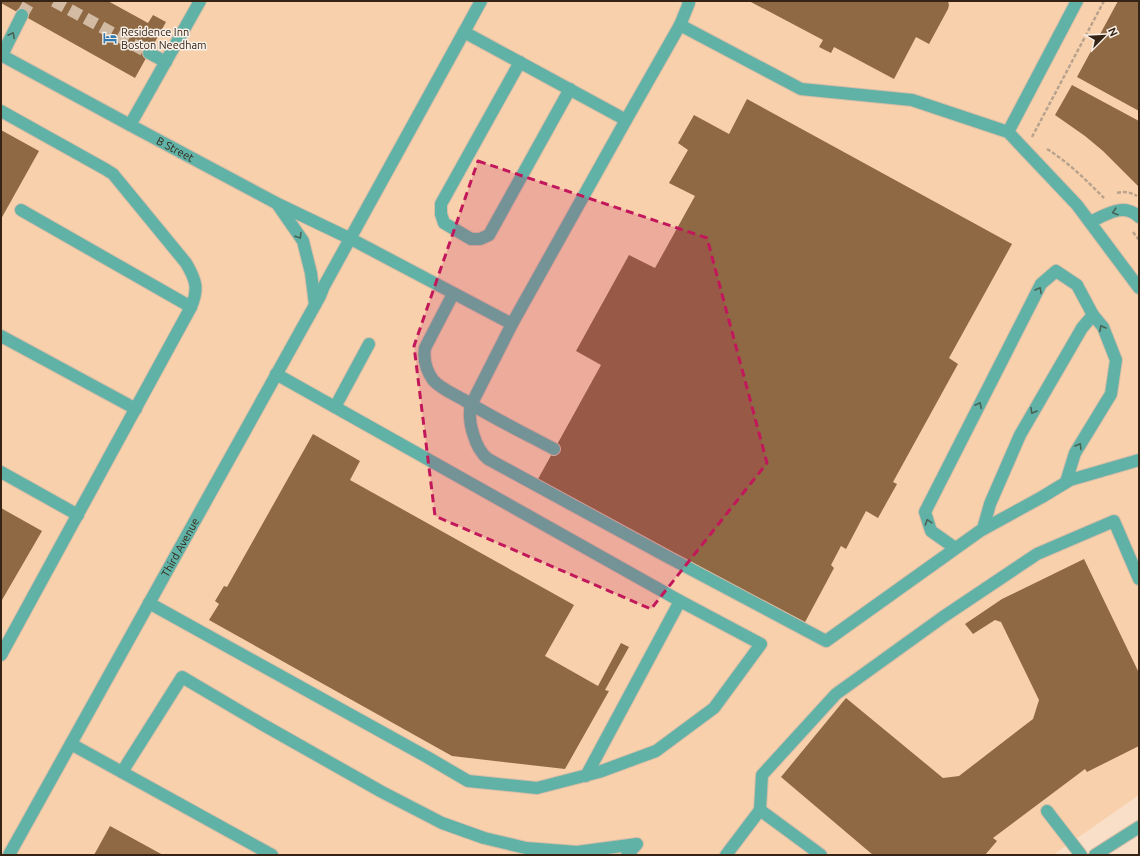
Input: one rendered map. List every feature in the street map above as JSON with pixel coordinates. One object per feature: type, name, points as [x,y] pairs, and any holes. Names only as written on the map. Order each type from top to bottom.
[{"type":"street","points":[[130,125],[200,1]]},
{"type":"street","name":"Third Avenue","points":[[9,855],[315,305],[481,1]]},
{"type":"street","points":[[688,1],[689,3],[680,25],[512,324],[471,404],[469,414],[476,442],[481,452],[488,459],[826,641],[983,529],[1070,480],[1139,460]]},
{"type":"street","points":[[1008,132],[1077,1]]},
{"type":"street","points":[[1,55],[22,15]]},
{"type":"street","points":[[680,25],[801,89],[912,100],[1008,132],[1077,205],[1139,288]]},
{"type":"street","points":[[464,32],[626,120]]},
{"type":"street","points":[[149,53],[166,62]]},
{"type":"street","name":"B Street","points":[[1,55],[278,204],[350,239],[512,324]]},
{"type":"street","points":[[520,62],[441,204],[441,214],[444,223],[471,238],[480,239],[489,235],[570,90]]},
{"type":"street","points":[[1,111],[113,174],[186,263],[192,272],[196,289],[196,298],[192,307],[1,655]]},
{"type":"street","points":[[278,204],[303,240],[311,272],[315,305]]},
{"type":"street","points":[[21,210],[192,307]]},
{"type":"street","points":[[1090,222],[1117,210],[1133,212],[1139,217]]},
{"type":"street","points":[[955,548],[932,531],[925,512],[1041,284],[1056,272],[1077,285],[1093,315],[1103,327],[1116,360],[1111,394],[1075,453],[1066,482]]},
{"type":"street","points":[[453,294],[425,348],[425,365],[434,381],[442,388],[554,449]]},
{"type":"street","points":[[983,529],[990,504],[1020,435],[1082,328],[1093,315]]},
{"type":"street","points":[[1,336],[136,409]]},
{"type":"street","points":[[335,407],[369,344]]},
{"type":"street","points":[[149,604],[427,757],[468,782],[537,788],[599,772],[656,751],[714,708],[761,644],[680,601],[276,374]]},
{"type":"street","points":[[1,472],[78,515]]},
{"type":"street","points":[[726,855],[760,810],[762,775],[836,694],[943,617],[1037,554],[1114,521],[1139,579]]},
{"type":"street","points":[[586,776],[680,601]]},
{"type":"street","points":[[122,772],[182,677],[382,792],[442,823],[484,838],[526,848],[577,852],[637,844],[627,855]]},
{"type":"street","points":[[71,744],[272,855]]},
{"type":"street","points":[[760,810],[821,855]]},
{"type":"street","points":[[1047,811],[1081,855]]},
{"type":"street","points":[[1095,855],[1139,827]]},
{"type":"path","points":[[1025,150],[1104,1]]},
{"type":"path","points":[[1043,146],[1055,154],[1083,178],[1117,210],[1139,240]]},
{"type":"highlighted area","points":[[478,161],[707,238],[767,463],[651,609],[435,516],[414,346]]},
{"type":"shaded area","points":[[1,1],[1139,1],[1139,795],[1053,855],[1,855]]},
{"type":"building","name":"Residence Inn Boston Needham","points":[[1,1],[108,1],[148,23],[153,15],[166,22],[135,78],[1,3]]},
{"type":"building","points":[[749,1],[948,1],[949,5],[929,44],[916,37],[894,79],[834,47],[831,53],[819,47],[823,40]]},
{"type":"building","points":[[1118,1],[1139,1],[1139,111],[1077,77]]},
{"type":"building","points":[[1072,85],[1139,121],[1139,187],[1103,151],[1055,115]]},
{"type":"building","points":[[747,99],[1012,244],[949,358],[958,364],[893,482],[897,484],[878,518],[866,511],[846,549],[841,546],[831,565],[834,568],[804,624],[538,479],[601,365],[576,351],[629,255],[655,268],[695,196],[669,183],[688,150],[678,143],[694,115],[729,134]]},
{"type":"building","points":[[1,130],[39,151],[1,219]]},
{"type":"building","points":[[313,434],[360,461],[350,480],[574,605],[545,656],[598,686],[621,643],[629,647],[605,690],[609,691],[565,769],[452,756],[209,620],[219,604],[215,601],[224,586],[227,587]]},
{"type":"building","points":[[1,508],[42,531],[2,600],[1,600]]},
{"type":"building","points":[[1084,559],[1139,673],[1139,746],[1087,772],[1085,769],[993,838],[997,841],[985,855],[873,855],[781,777],[846,698],[943,778],[959,776],[1033,719],[1039,700],[1001,622],[995,620],[973,634],[965,624],[1002,599]]},
{"type":"building","points":[[110,826],[163,855],[94,855]]},
{"type":"tunnel","points":[[22,15],[30,1]]},
{"type":"tunnel","points":[[54,1],[149,53]]},
{"type":"place","name":"Residence Inn Boston Needham","points":[[110,38]]}]
